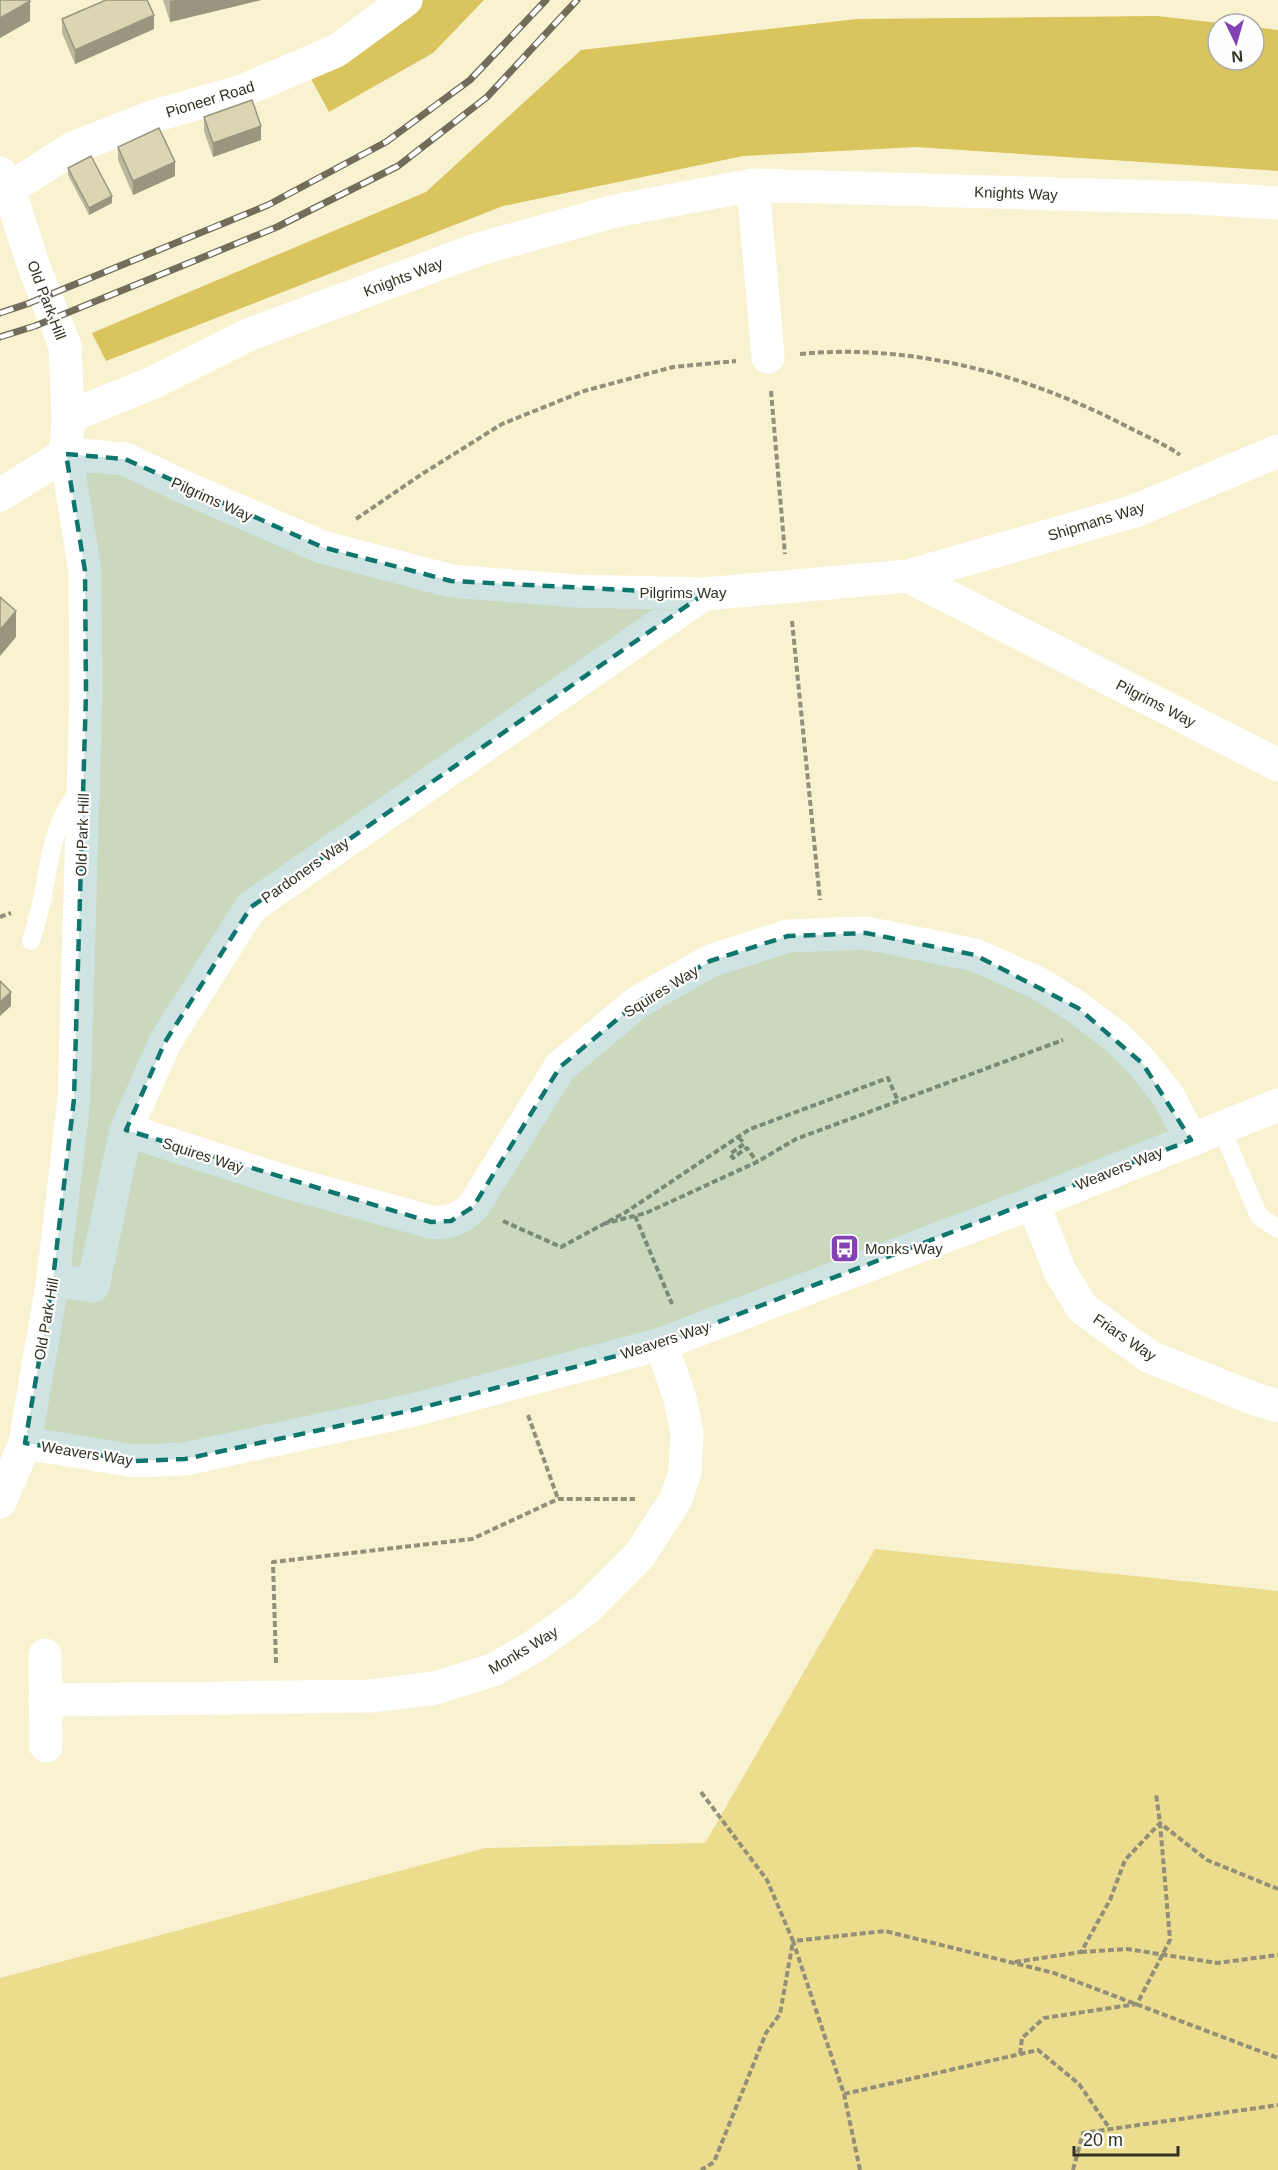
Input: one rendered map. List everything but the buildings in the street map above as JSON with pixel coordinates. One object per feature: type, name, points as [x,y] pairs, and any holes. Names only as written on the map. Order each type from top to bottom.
[{"type":"street","name":"Pioneer Road","points":[[4,181],[73,148],[154,116],[243,92],[336,51],[406,0]]},
{"type":"street","name":"Old Park Hill","points":[[0,1502],[25,1443],[53,1279],[74,1099],[86,693],[85,572],[66,453],[68,417],[65,346],[4,181]]},
{"type":"street","name":"Knights Way","points":[[68,417],[152,383],[249,335],[476,250],[615,211],[753,185],[1196,198],[1278,203]]},
{"type":"street","points":[[753,185],[768,357]]},
{"type":"street","name":"Shipmans Way","points":[[908,576],[1135,511],[1278,451]]},
{"type":"street","points":[[0,495],[66,453]]},
{"type":"street","name":"Pilgrims Way","points":[[66,453],[125,459],[322,547],[452,581],[577,591],[704,594],[908,576],[1278,765]]},
{"type":"street","name":"Pardoners Way","points":[[53,1279],[93,1286],[126,1130],[165,1042],[251,907],[704,594]]},
{"type":"street","name":"Squires Way","points":[[126,1130],[286,1182],[430,1222],[451,1221],[463,1216],[473,1207],[561,1067],[638,1002],[710,961],[788,936],[866,933],[975,955],[1040,984],[1115,1036],[1143,1064],[1169,1097],[1191,1140]]},
{"type":"street","name":"Weavers Way","points":[[25,1443],[135,1461],[185,1459],[413,1410],[516,1383],[673,1340],[1033,1203],[1278,1105]]},
{"type":"street","name":"Friars Way","points":[[1033,1203],[1060,1271],[1082,1308],[1150,1357],[1257,1400],[1278,1406]]},
{"type":"street","name":"Monks Way","points":[[45,1700],[370,1696],[435,1688],[493,1670],[533,1647],[586,1609],[639,1556],[676,1499],[685,1472],[687,1433],[673,1340]]},
{"type":"street","points":[[45,1655],[46,1746]]},
{"type":"lane","points":[[31,941],[42,902],[53,841],[68,804],[83,788]]},
{"type":"lane","points":[[1221,1128],[1259,1216],[1278,1229]]},
{"type":"path","points":[[322,547],[385,499],[502,424],[584,391],[674,367],[838,351],[908,355],[989,371],[1095,410],[1176,452],[1212,479]]},
{"type":"path","points":[[768,357],[788,587],[824,935]]},
{"type":"path","points":[[603,1224],[646,1213],[757,1162],[796,1139],[1102,1026]]},
{"type":"path","points":[[473,1207],[561,1247],[626,1212],[750,1129],[888,1078],[898,1101]]},
{"type":"path","points":[[739,1137],[744,1144],[730,1154],[733,1158],[747,1148],[757,1162]]},
{"type":"path","points":[[635,1216],[673,1340]]},
{"type":"path","points":[[516,1383],[558,1499]]},
{"type":"path","points":[[276,1697],[273,1562],[472,1539],[558,1499],[676,1499]]},
{"type":"path","points":[[700,1791],[767,1880],[792,1941],[844,2094],[860,2170]]},
{"type":"path","points":[[1137,2004],[1170,1940],[1156,1794]]},
{"type":"path","points":[[1160,1823],[1207,1860],[1278,1889]]},
{"type":"path","points":[[1081,1952],[1110,1900],[1125,1860],[1160,1823]]},
{"type":"path","points":[[792,1941],[885,1931],[1054,1973],[1278,2058]]},
{"type":"path","points":[[701,2170],[714,2163],[766,2033],[780,2014],[792,1941]]},
{"type":"path","points":[[1011,1963],[1081,1952],[1127,1949],[1217,1963],[1278,1955]]},
{"type":"path","points":[[1020,2054],[1022,2038],[1044,2018],[1137,2004]]},
{"type":"path","points":[[844,2094],[1038,2050],[1079,2084],[1110,2129]]},
{"type":"path","points":[[1073,2170],[1083,2133],[1278,2105]]},
{"type":"highlighted area","points":[[66,454],[125,459],[322,547],[451,581],[704,594],[251,907],[165,1042],[126,1130],[431,1222],[451,1221],[473,1207],[560,1067],[638,1002],[710,961],[788,936],[866,933],[975,955],[1078,1008],[1143,1064],[1191,1140],[661,1344],[413,1410],[185,1459],[135,1461],[25,1443],[53,1279],[74,1099],[86,693],[85,571]]},
{"type":"shaded area","points":[[423,0],[484,0],[433,53],[329,112],[310,77],[412,16]]},
{"type":"shaded area","points":[[1157,16],[1206,22],[1206,72],[1266,72],[1266,28],[1278,30],[1278,171],[916,147],[743,156],[503,206],[106,361],[92,333],[426,192],[581,50],[857,19]]},
{"type":"shaded area","points":[[875,1549],[1278,1591],[1278,2170],[0,2170],[0,1978],[485,1848],[705,1843]]},
{"type":"railway","points":[[0,313],[268,205],[386,142],[470,80],[546,0]]},
{"type":"railway","points":[[0,337],[35,326],[277,227],[398,166],[487,97],[577,0]]},
{"type":"place","name":"Monks Way","points":[[844,1248]]}]
